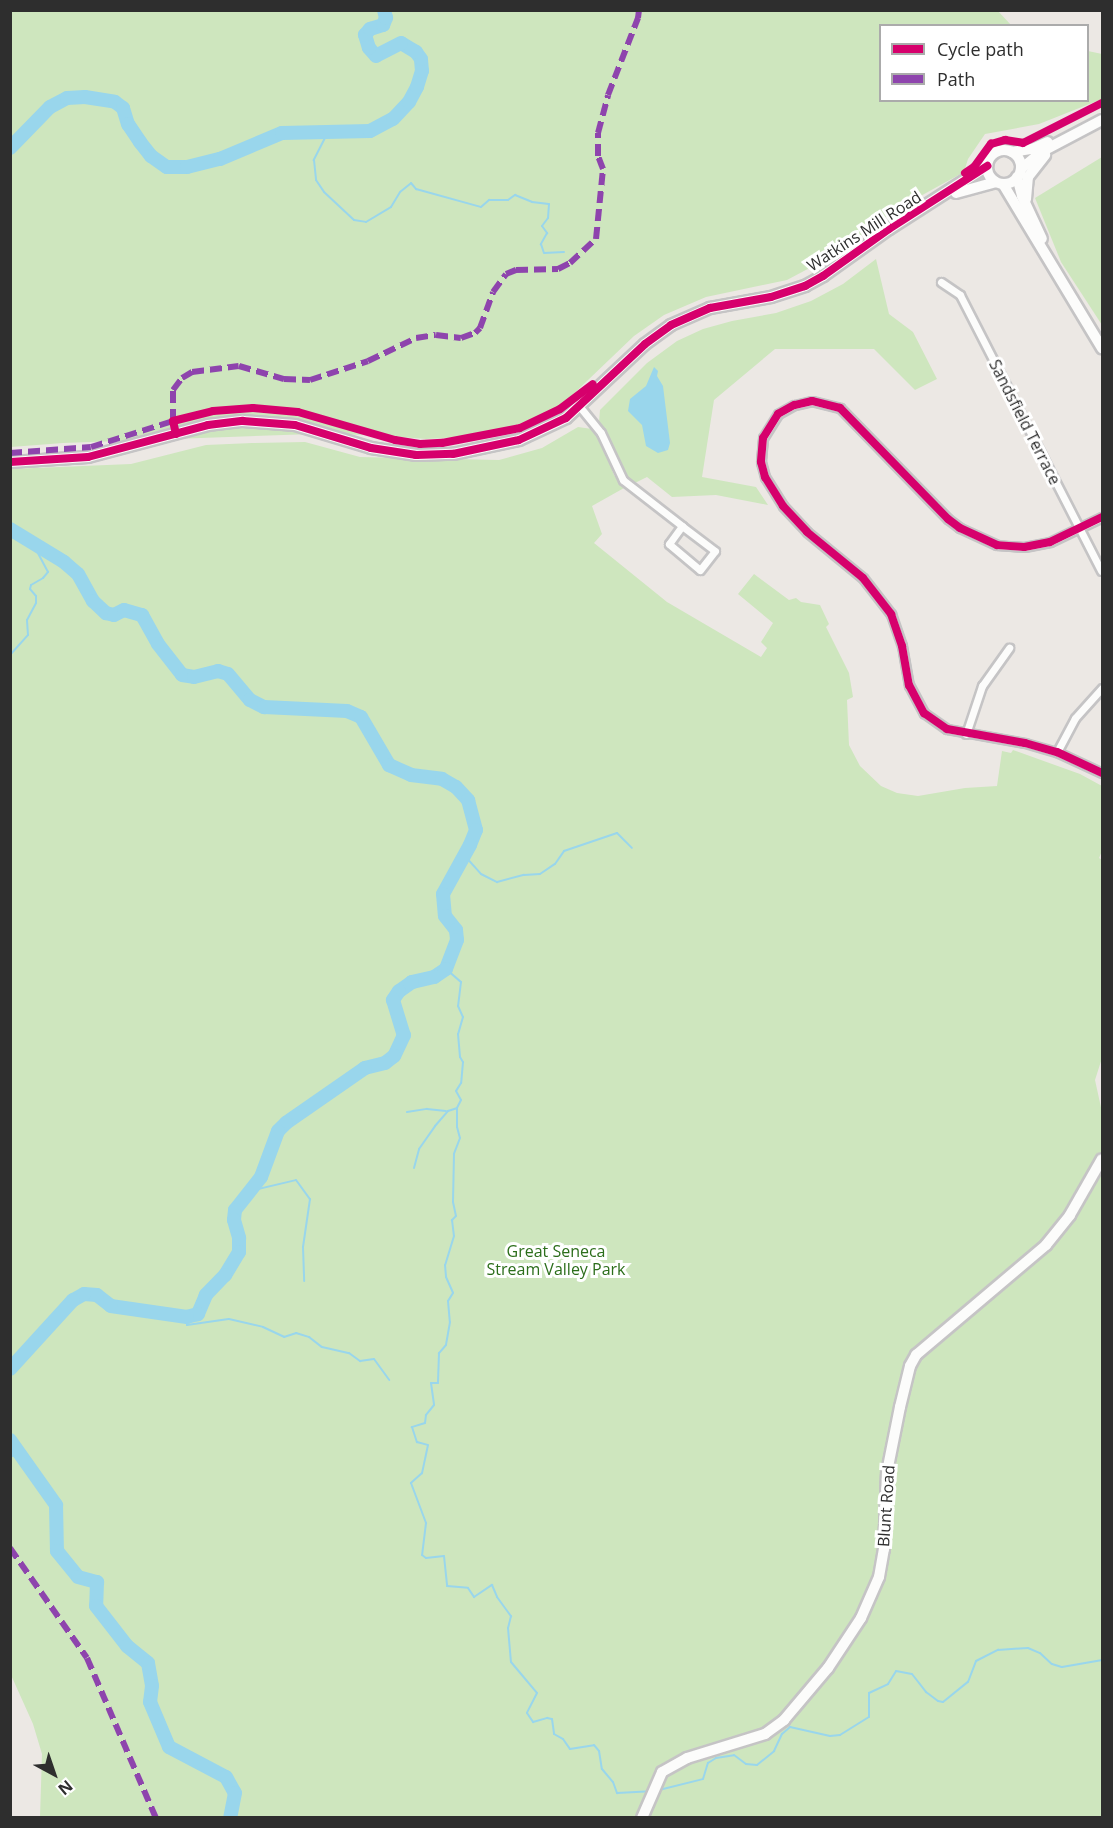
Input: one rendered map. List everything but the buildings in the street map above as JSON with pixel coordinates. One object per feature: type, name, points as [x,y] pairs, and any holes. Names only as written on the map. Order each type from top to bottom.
[{"type":"street","points":[[999,183],[1019,173],[1029,160],[1102,120]]},
{"type":"street","points":[[1066,138],[1012,152],[996,153],[987,166],[989,175],[999,183],[1049,256],[1102,348]]},
{"type":"street","points":[[1027,204],[1028,177],[1036,164],[1066,138]]},
{"type":"street","points":[[1012,152],[1019,160],[1018,187],[1049,256]]},
{"type":"street","name":"Watkins Mill Road","points":[[10,462],[61,460],[110,453],[208,425],[260,420],[296,425],[398,453],[432,456],[503,444],[535,434],[580,407],[645,344],[670,325],[710,308],[771,297],[823,276],[889,229],[936,201],[987,166]]},
{"type":"street","name":"Watkins Mill Road","points":[[936,201],[999,183]]},
{"type":"street","name":"Sandsfield Terrace","points":[[941,282],[960,295],[1101,571]]},
{"type":"street","points":[[1102,517],[1050,542],[1024,547],[985,541],[948,519],[850,416],[830,403],[812,401],[794,405],[778,414],[767,428],[760,452],[765,477],[783,506],[807,531],[863,578],[882,599],[897,628],[909,685],[924,713],[947,729],[1025,743],[1057,752],[1102,773]]},
{"type":"street","points":[[580,407],[601,433],[623,480],[715,550],[700,570],[669,544],[682,526]]},
{"type":"street","points":[[966,734],[982,686],[1009,648]]},
{"type":"street","points":[[1057,752],[1075,718],[1102,688]]},
{"type":"street","name":"Blunt Road","points":[[642,1818],[662,1772],[675,1763],[765,1734],[784,1720],[828,1668],[864,1611],[879,1577],[884,1549],[887,1473],[910,1366],[916,1355],[1046,1245],[1070,1215],[1102,1159]]},
{"type":"green space","points":[[10,11],[998,11],[1010,24],[879,24],[879,102],[1089,102],[1089,51],[1102,54],[1102,99],[1039,124],[985,134],[968,159],[964,172],[897,209],[834,255],[787,280],[706,297],[664,315],[634,336],[564,403],[531,421],[494,431],[494,435],[426,439],[377,435],[313,434],[11,447]]},
{"type":"green space","points":[[1102,157],[1102,325],[1061,262],[1035,198]]},
{"type":"green space","points":[[876,259],[889,314],[913,332],[937,379],[915,390],[874,349],[775,349],[714,400],[702,477],[756,487],[768,505],[716,495],[672,497],[647,477],[633,484],[629,481],[599,422],[600,410],[647,363],[677,341],[703,329],[776,313],[811,301],[843,284]]},
{"type":"green space","name":"Great Seneca Stream Valley Park","points":[[578,427],[592,429],[603,446],[614,475],[624,488],[592,506],[602,534],[594,543],[667,602],[761,657],[767,648],[761,642],[773,623],[738,594],[754,574],[789,600],[796,598],[801,602],[820,605],[829,624],[826,627],[849,673],[853,697],[847,700],[849,745],[860,766],[881,786],[897,793],[918,796],[965,788],[997,786],[1002,751],[1011,753],[1013,750],[1080,774],[1102,786],[1102,851],[1099,858],[1102,860],[1102,1058],[1095,1080],[1102,1112],[1102,1817],[40,1817],[42,1754],[33,1724],[11,1675],[11,469],[131,464],[206,445],[305,442],[360,457],[499,460],[542,448]]},
{"type":"water","points":[[654,367],[658,371],[657,376],[663,386],[670,443],[668,450],[658,453],[646,446],[642,425],[628,411],[630,399],[646,386]]},
{"type":"waterway","points":[[10,148],[50,107],[67,98],[85,97],[115,102],[123,108],[128,124],[140,142],[151,156],[167,167],[187,167],[220,159],[282,133],[370,131],[393,119],[409,102],[422,71],[421,59],[416,52],[401,43],[376,56],[369,48],[365,35],[370,29],[383,25],[386,18],[384,10]]},
{"type":"waterway","points":[[329,130],[314,160],[316,180],[324,192],[354,220],[366,222],[391,207],[400,192],[411,183],[416,189],[481,207],[489,200],[508,200],[515,195],[532,202],[549,204],[548,218],[542,226],[547,233],[541,244],[544,253],[564,252]]},
{"type":"waterway","points":[[10,529],[64,562],[78,574],[93,601],[106,613],[114,615],[124,610],[142,615],[158,644],[182,675],[194,677],[218,671],[228,674],[250,700],[264,707],[347,711],[361,717],[389,765],[411,775],[442,779],[456,787],[468,800],[476,830],[443,894],[445,916],[456,930],[457,940],[446,969],[434,977],[412,982],[399,991],[393,1000],[404,1035],[394,1056],[385,1063],[365,1068],[278,1131],[261,1177],[235,1210],[234,1220],[239,1238],[239,1252],[225,1275],[206,1295],[198,1314],[187,1317],[111,1306],[97,1295],[84,1294],[73,1300],[10,1369]]},
{"type":"waterway","points":[[10,655],[28,635],[27,620],[36,603],[36,596],[30,589],[31,585],[48,572],[31,540]]},
{"type":"waterway","points":[[10,661],[10,667]]},
{"type":"waterway","points":[[464,855],[481,874],[497,882],[524,875],[540,874],[555,864],[564,851],[617,833],[632,848]]},
{"type":"waterway","points":[[446,969],[461,982],[458,1006],[463,1017],[458,1034],[460,1057],[463,1062],[461,1083],[456,1091],[461,1100],[457,1108],[457,1127],[460,1138],[454,1154],[453,1202],[456,1216],[452,1220],[454,1236],[445,1265],[446,1277],[453,1293],[448,1301],[450,1322],[446,1345],[439,1353],[438,1383],[431,1383],[434,1405],[426,1415],[425,1423],[412,1427],[417,1442],[428,1445],[422,1473],[411,1483],[426,1523],[422,1555],[426,1558],[444,1556],[447,1586],[468,1588],[474,1597],[492,1585],[497,1597],[511,1616],[508,1628],[511,1662],[537,1693],[527,1713],[533,1722],[552,1719],[554,1734],[563,1739],[570,1749],[594,1745],[599,1751],[602,1769],[613,1782],[617,1793],[650,1791]]},
{"type":"waterway","points":[[414,1168],[419,1149],[435,1126],[448,1111],[457,1108]]},
{"type":"waterway","points":[[407,1112],[427,1109],[446,1111]]},
{"type":"waterway","points":[[250,1191],[296,1180],[310,1199],[303,1247],[304,1281]]},
{"type":"waterway","points":[[187,1317],[187,1325],[229,1319],[263,1327],[284,1337],[296,1333],[309,1337],[322,1347],[349,1353],[360,1361],[374,1359],[389,1380]]},
{"type":"waterway","points":[[10,1440],[56,1505],[57,1551],[78,1577],[97,1582],[96,1606],[127,1646],[148,1663],[152,1686],[150,1702],[169,1747],[226,1777],[235,1793],[230,1818]]},
{"type":"waterway","points":[[10,1457],[21,1452]]},
{"type":"waterway","points":[[659,1790],[703,1779],[708,1763],[716,1758],[734,1755],[746,1764],[757,1765],[774,1751],[782,1734],[790,1727],[830,1736],[840,1735],[869,1717],[869,1693],[888,1684],[896,1671],[912,1674],[926,1692],[943,1702],[968,1682],[976,1661],[998,1650],[1028,1648],[1040,1653],[1052,1664],[1062,1667],[1102,1660]]},
{"type":"marked path","points":[[10,453],[91,447],[173,421],[173,390],[182,378],[192,372],[239,366],[284,379],[310,380],[368,361],[416,338],[436,335],[461,338],[475,333],[480,328],[493,292],[506,274],[516,270],[558,269],[570,263],[596,239],[603,169],[598,156],[598,133],[608,95],[638,18],[639,10]]},
{"type":"marked path","points":[[10,1548],[87,1658],[156,1818]]},
{"type":"cycle path","points":[[965,173],[974,167],[991,144],[1005,140],[1023,143],[1102,103]]},
{"type":"cycle path","points":[[10,462],[88,457],[208,425],[243,421],[295,425],[371,448],[416,455],[453,454],[519,440],[566,418],[645,344],[671,325],[710,308],[771,297],[805,286],[987,166]]},
{"type":"cycle path","points":[[176,434],[173,421],[213,411],[253,408],[298,412],[395,440],[420,444],[442,443],[520,428],[560,409],[593,384]]},
{"type":"cycle path","points":[[1102,517],[1050,542],[1024,547],[997,545],[960,528],[948,519],[840,408],[812,401],[794,405],[778,414],[763,438],[761,462],[765,477],[783,506],[807,532],[863,578],[891,614],[902,646],[909,685],[924,713],[947,729],[1025,743],[1057,752],[1102,773]]}]
